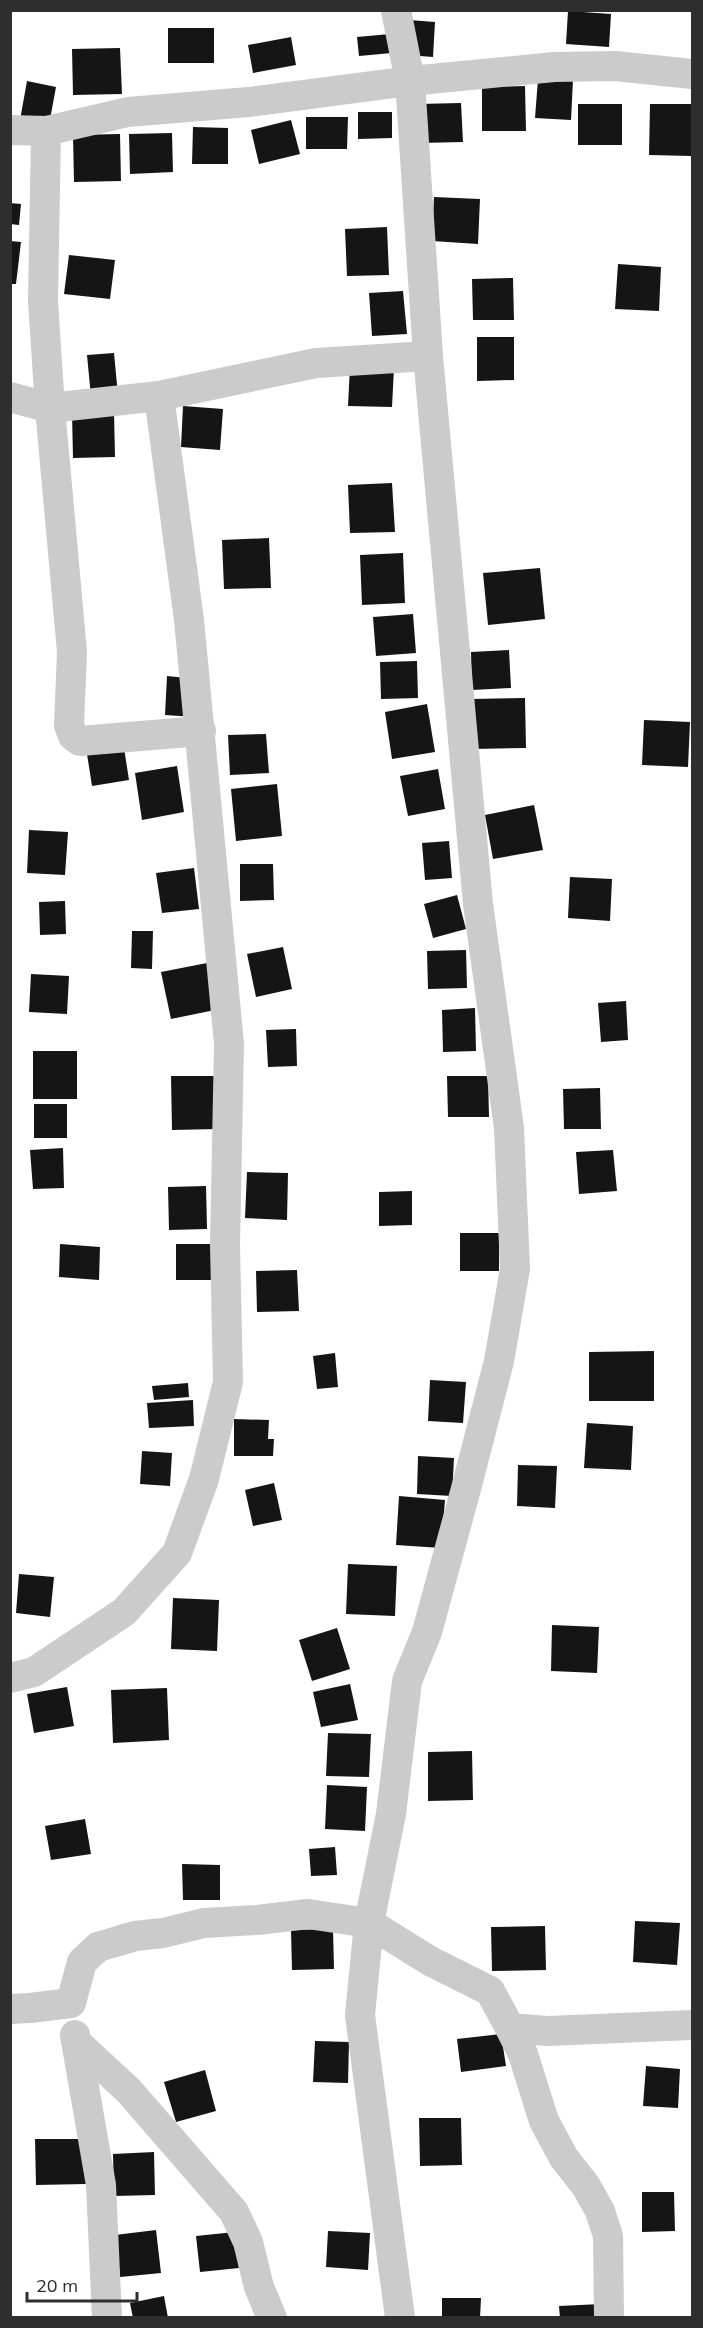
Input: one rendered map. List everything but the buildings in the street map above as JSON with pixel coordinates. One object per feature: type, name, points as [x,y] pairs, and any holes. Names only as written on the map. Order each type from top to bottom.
[{"type":"street","points":[[396,10],[410,81],[428,356],[478,904],[509,1128],[515,1269],[499,1361],[467,1485],[427,1632],[407,1681],[391,1814],[369,1923],[360,2015],[400,2318]]},
{"type":"street","points":[[10,130],[46,131],[128,112],[249,102],[410,81],[554,67],[615,66],[693,74]]},
{"type":"street","points":[[46,131],[43,301],[50,408],[72,652],[69,725],[73,736],[80,741],[201,731]]},
{"type":"street","points":[[10,397],[50,408],[159,396],[316,363],[428,356]]},
{"type":"street","points":[[10,1678],[34,1672],[124,1612],[177,1553],[204,1479],[228,1382],[225,1245],[229,1044],[201,731],[189,620],[159,396]]},
{"type":"street","points":[[107,2318],[101,2185],[71,2002],[82,1962],[98,1947],[135,1936],[163,1933],[204,1923],[308,1914],[369,1923],[430,1961],[490,1991],[523,2055],[544,2121],[564,2158],[586,2186],[600,2211],[608,2236],[609,2318]]},
{"type":"street","points":[[10,2009],[71,2002]]},
{"type":"street","points":[[510,2028],[547,2031],[693,2025]]},
{"type":"street","points":[[76,2042],[129,2091],[234,2212],[248,2242],[259,2287],[272,2318]]}]
